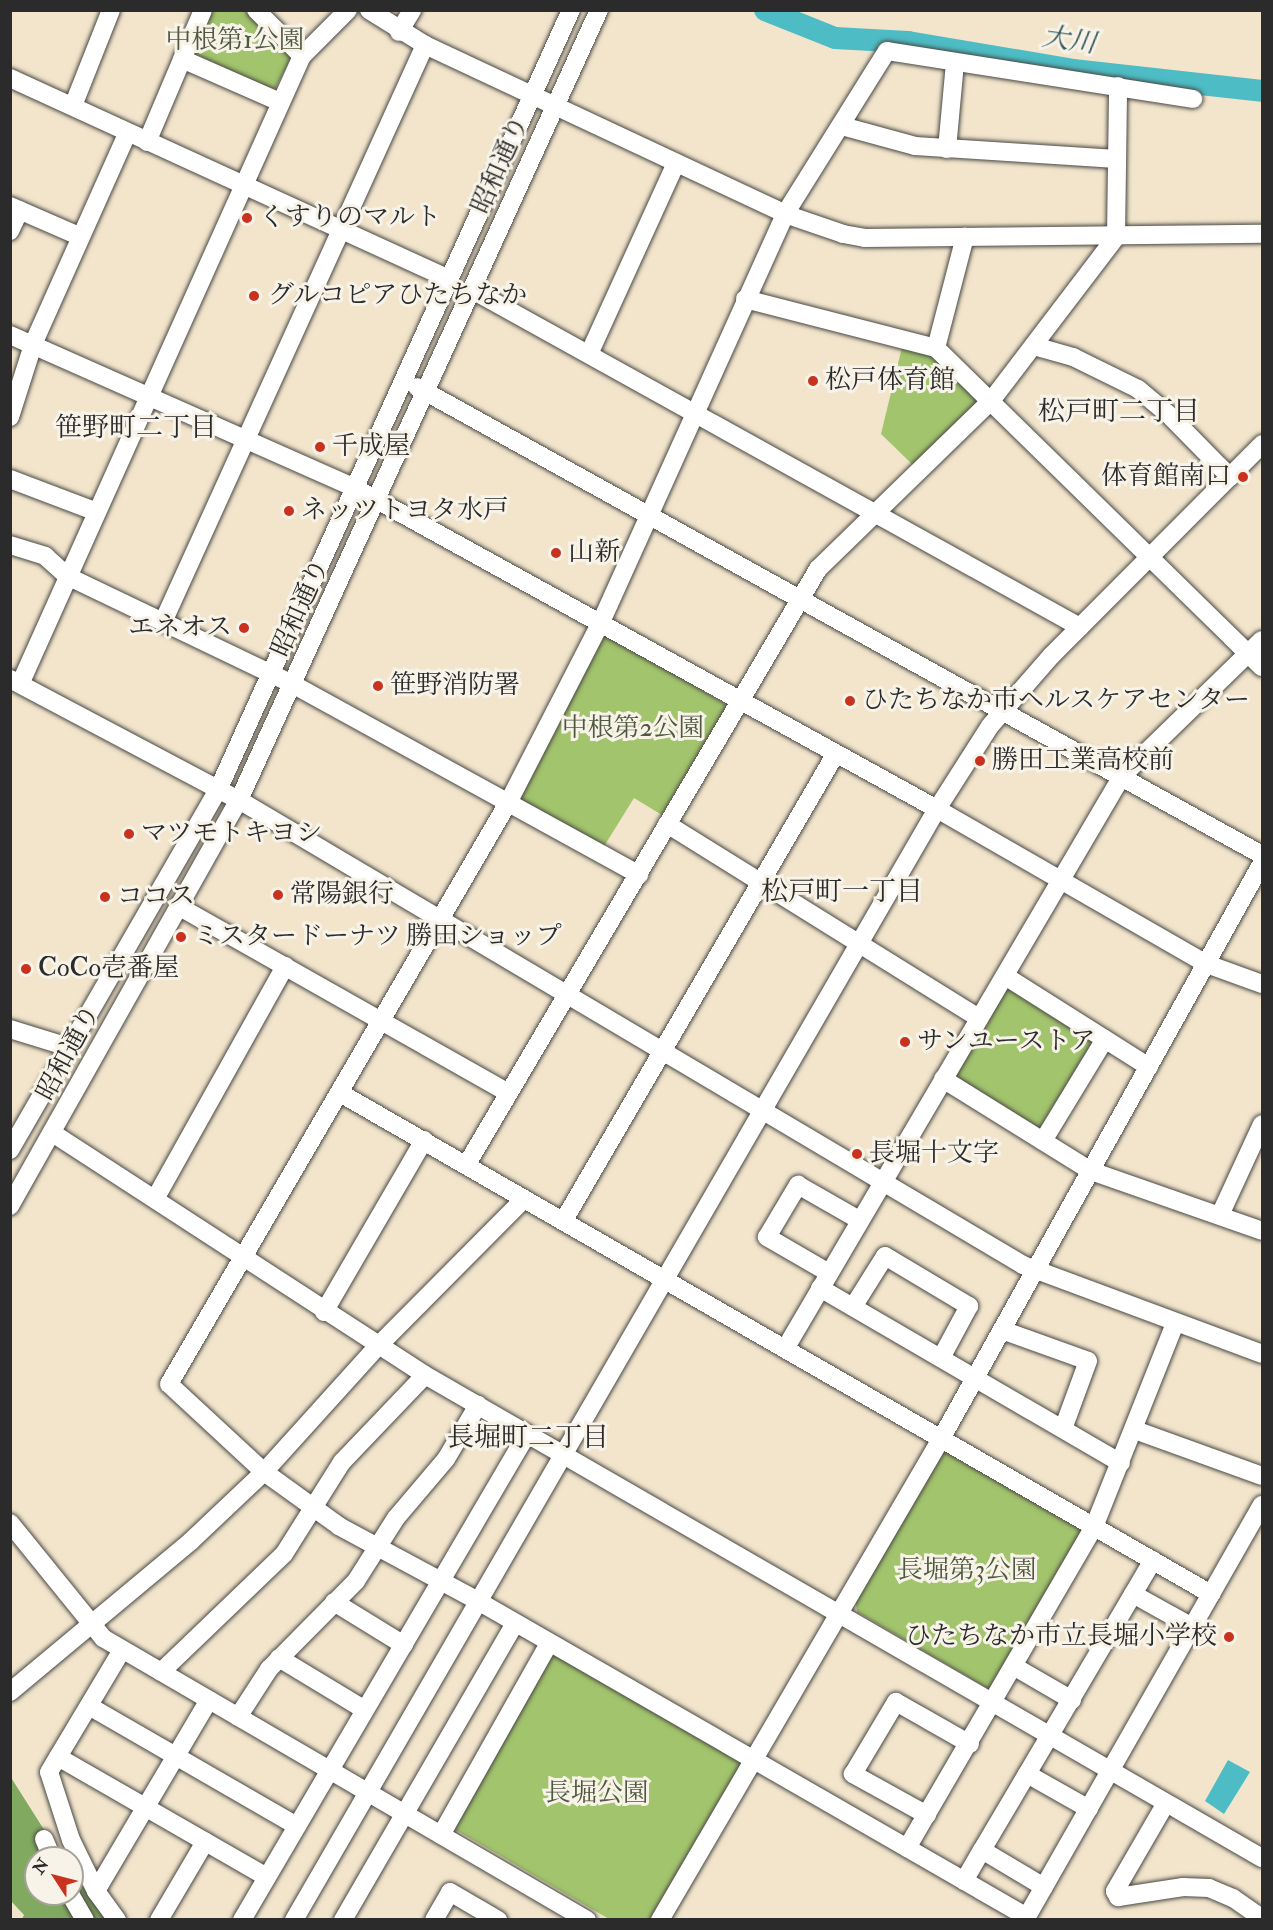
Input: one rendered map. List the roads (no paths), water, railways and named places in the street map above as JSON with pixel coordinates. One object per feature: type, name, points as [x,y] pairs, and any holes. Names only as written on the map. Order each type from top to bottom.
[{"type":"street","points":[[73,106],[111,10]]},
{"type":"street","points":[[147,142],[202,10]]},
{"type":"street","points":[[256,10],[302,56]]},
{"type":"street","points":[[348,10],[302,56],[97,512],[16,680],[239,800],[439,921],[1036,1271],[1263,1354]]},
{"type":"street","points":[[369,10],[399,32],[425,45],[676,163],[785,213],[865,238],[1263,234]]},
{"type":"street","points":[[399,32],[412,10]]},
{"type":"street","name":"昭和通り","points":[[10,1150],[218,790],[357,489],[571,10]]},
{"type":"street","name":"昭和通り","points":[[10,1206],[54,1134],[178,906],[239,800],[474,291],[598,10]]},
{"type":"street","points":[[163,622],[425,45]]},
{"type":"street","points":[[1192,99],[887,51],[842,126],[785,213],[601,622],[508,803],[380,1018],[340,1093],[169,1384],[264,1472],[377,1548],[478,1601],[1026,1918],[1263,1505]]},
{"type":"street","points":[[182,59],[280,102]]},
{"type":"street","points":[[947,149],[955,63]]},
{"type":"street","points":[[10,78],[73,106],[127,134],[244,184],[450,279]]},
{"type":"street","points":[[467,1164],[639,875],[738,700],[818,570],[991,401],[1116,237],[1118,87]]},
{"type":"street","points":[[842,126],[915,146],[1117,159]]},
{"type":"street","points":[[11,411],[34,342],[127,134]]},
{"type":"street","points":[[589,354],[676,163]]},
{"type":"street","points":[[10,231],[15,208],[81,237]]},
{"type":"street","points":[[936,348],[965,237]]},
{"type":"street","points":[[474,291],[1080,627]]},
{"type":"street","points":[[745,299],[936,348],[1263,667]]},
{"type":"street","points":[[10,335],[34,342],[357,489],[937,809],[1207,964],[1263,984]]},
{"type":"street","points":[[1034,346],[1073,357],[1138,389],[1169,415],[1230,477]]},
{"type":"street","points":[[405,381],[1263,855]]},
{"type":"street","points":[[294,1920],[937,809],[1003,710],[1080,627],[1263,444]]},
{"type":"street","points":[[10,479],[97,512]]},
{"type":"street","points":[[10,545],[45,556],[67,576],[294,685],[639,875]]},
{"type":"street","points":[[785,1349],[881,1181],[1122,776],[1263,640]]},
{"type":"street","points":[[564,1220],[836,755]]},
{"type":"street","points":[[667,824],[979,1018]]},
{"type":"street","points":[[660,1920],[941,1439],[1263,863]]},
{"type":"street","points":[[178,906],[380,1018],[509,1093]]},
{"type":"street","points":[[155,1199],[285,966]]},
{"type":"street","points":[[1005,976],[1149,1067]]},
{"type":"street","points":[[10,1029],[68,1047]]},
{"type":"street","points":[[1043,1141],[1105,1039]]},
{"type":"street","points":[[943,1079],[1091,1171],[1263,1231]]},
{"type":"street","points":[[340,1093],[1211,1594]]},
{"type":"street","points":[[1220,1215],[1263,1124]]},
{"type":"street","points":[[54,1134],[324,1312],[425,1375],[1263,1858]]},
{"type":"street","points":[[324,1312],[424,1140]]},
{"type":"street","points":[[859,1220],[798,1185],[767,1237],[825,1281],[853,1307],[1121,1463]]},
{"type":"street","points":[[10,1692],[191,1541],[264,1472],[378,1346],[524,1199]]},
{"type":"street","points":[[853,1307],[885,1256],[969,1306],[941,1358]]},
{"type":"street","points":[[907,1848],[1015,1667],[1094,1527],[1135,1430],[1175,1323]]},
{"type":"street","points":[[1002,1330],[1088,1361],[1063,1429]]},
{"type":"street","points":[[161,1672],[284,1554],[342,1462],[425,1375]]},
{"type":"street","points":[[238,1717],[279,1658],[356,1581],[396,1518],[446,1459],[478,1406]]},
{"type":"street","points":[[1135,1430],[1263,1476]]},
{"type":"street","points":[[242,1920],[527,1434]]},
{"type":"street","points":[[10,1523],[90,1626],[122,1650],[587,1920]]},
{"type":"street","points":[[964,1881],[1153,1560]]},
{"type":"street","points":[[1133,1594],[1192,1627]]},
{"type":"street","points":[[334,1602],[404,1645]]},
{"type":"street","points":[[343,1920],[515,1623]]},
{"type":"street","points":[[441,1835],[549,1643]]},
{"type":"street","points":[[117,1920],[96,1891],[70,1840],[49,1772],[122,1650]]},
{"type":"street","points":[[279,1658],[365,1710]]},
{"type":"street","points":[[1015,1667],[1071,1700]]},
{"type":"street","points":[[96,1891],[209,1700]]},
{"type":"street","points":[[927,1815],[853,1774],[896,1702],[970,1744]]},
{"type":"street","points":[[89,1706],[297,1826]]},
{"type":"street","points":[[58,1757],[267,1877]]},
{"type":"street","points":[[1027,1774],[1089,1809]]},
{"type":"street","points":[[1166,1803],[1115,1891],[1118,1897],[1183,1887],[1209,1888],[1262,1915]]},
{"type":"street","points":[[44,1839],[47,1846]]},
{"type":"street","points":[[159,1920],[205,1842]]},
{"type":"street","points":[[982,1850],[1044,1887]]},
{"type":"street","points":[[434,1920],[450,1892],[498,1920]]},
{"type":"street","points":[[77,1906],[85,1920]]},
{"type":"water","points":[[1228,1760],[1250,1772],[1224,1814],[1205,1801]]},
{"type":"waterway","name":"大川","points":[[765,10],[835,38],[908,42],[1073,70],[1262,91]]},
{"type":"place","name":"くすりのマルト","points":[[247,218]]},
{"type":"place","name":"グルコピアひたちなか","points":[[254,296]]},
{"type":"place","name":"松戸体育館","points":[[813,381]]},
{"type":"place","name":"千成屋","points":[[320,447]]},
{"type":"place","name":"体育館南口","points":[[1243,477]]},
{"type":"place","name":"ネッツトヨタ水戸","points":[[289,511]]},
{"type":"place","name":"山新","points":[[556,553]]},
{"type":"place","name":"エネオス","points":[[244,628]]},
{"type":"place","name":"笹野消防署","points":[[378,686]]},
{"type":"place","name":"ひたちなか市ヘルスケアセンター","points":[[850,701]]},
{"type":"place","name":"勝田工業高校前","points":[[980,761]]},
{"type":"place","name":"マツモトキヨシ","points":[[129,834]]},
{"type":"place","name":"常陽銀行","points":[[278,895]]},
{"type":"place","name":"ココス","points":[[105,897]]},
{"type":"place","name":"ミスタードーナツ 勝田ショップ","points":[[181,937]]},
{"type":"place","name":"CoCo壱番屋","points":[[26,969]]},
{"type":"place","name":"サンユーストア","points":[[905,1042]]},
{"type":"place","name":"長堀十文字","points":[[857,1154]]},
{"type":"place","name":"ひたちなか市立長堀小学校","points":[[1229,1637]]},
{"type":"district","name":"松戸町二丁目","points":[[1119,412]]},
{"type":"district","name":"笹野町二丁目","points":[[136,428]]},
{"type":"district","name":"松戸町一丁目","points":[[842,892]]},
{"type":"district","name":"長堀町二丁目","points":[[528,1438]]},
{"type":"park label","name":"中根第1公園","points":[[235,41]]},
{"type":"park label","name":"中根第2公園","points":[[633,729]]},
{"type":"park label","name":"長堀第3公園","points":[[967,1571]]},
{"type":"park label","name":"長堀公園","points":[[597,1794]]}]
